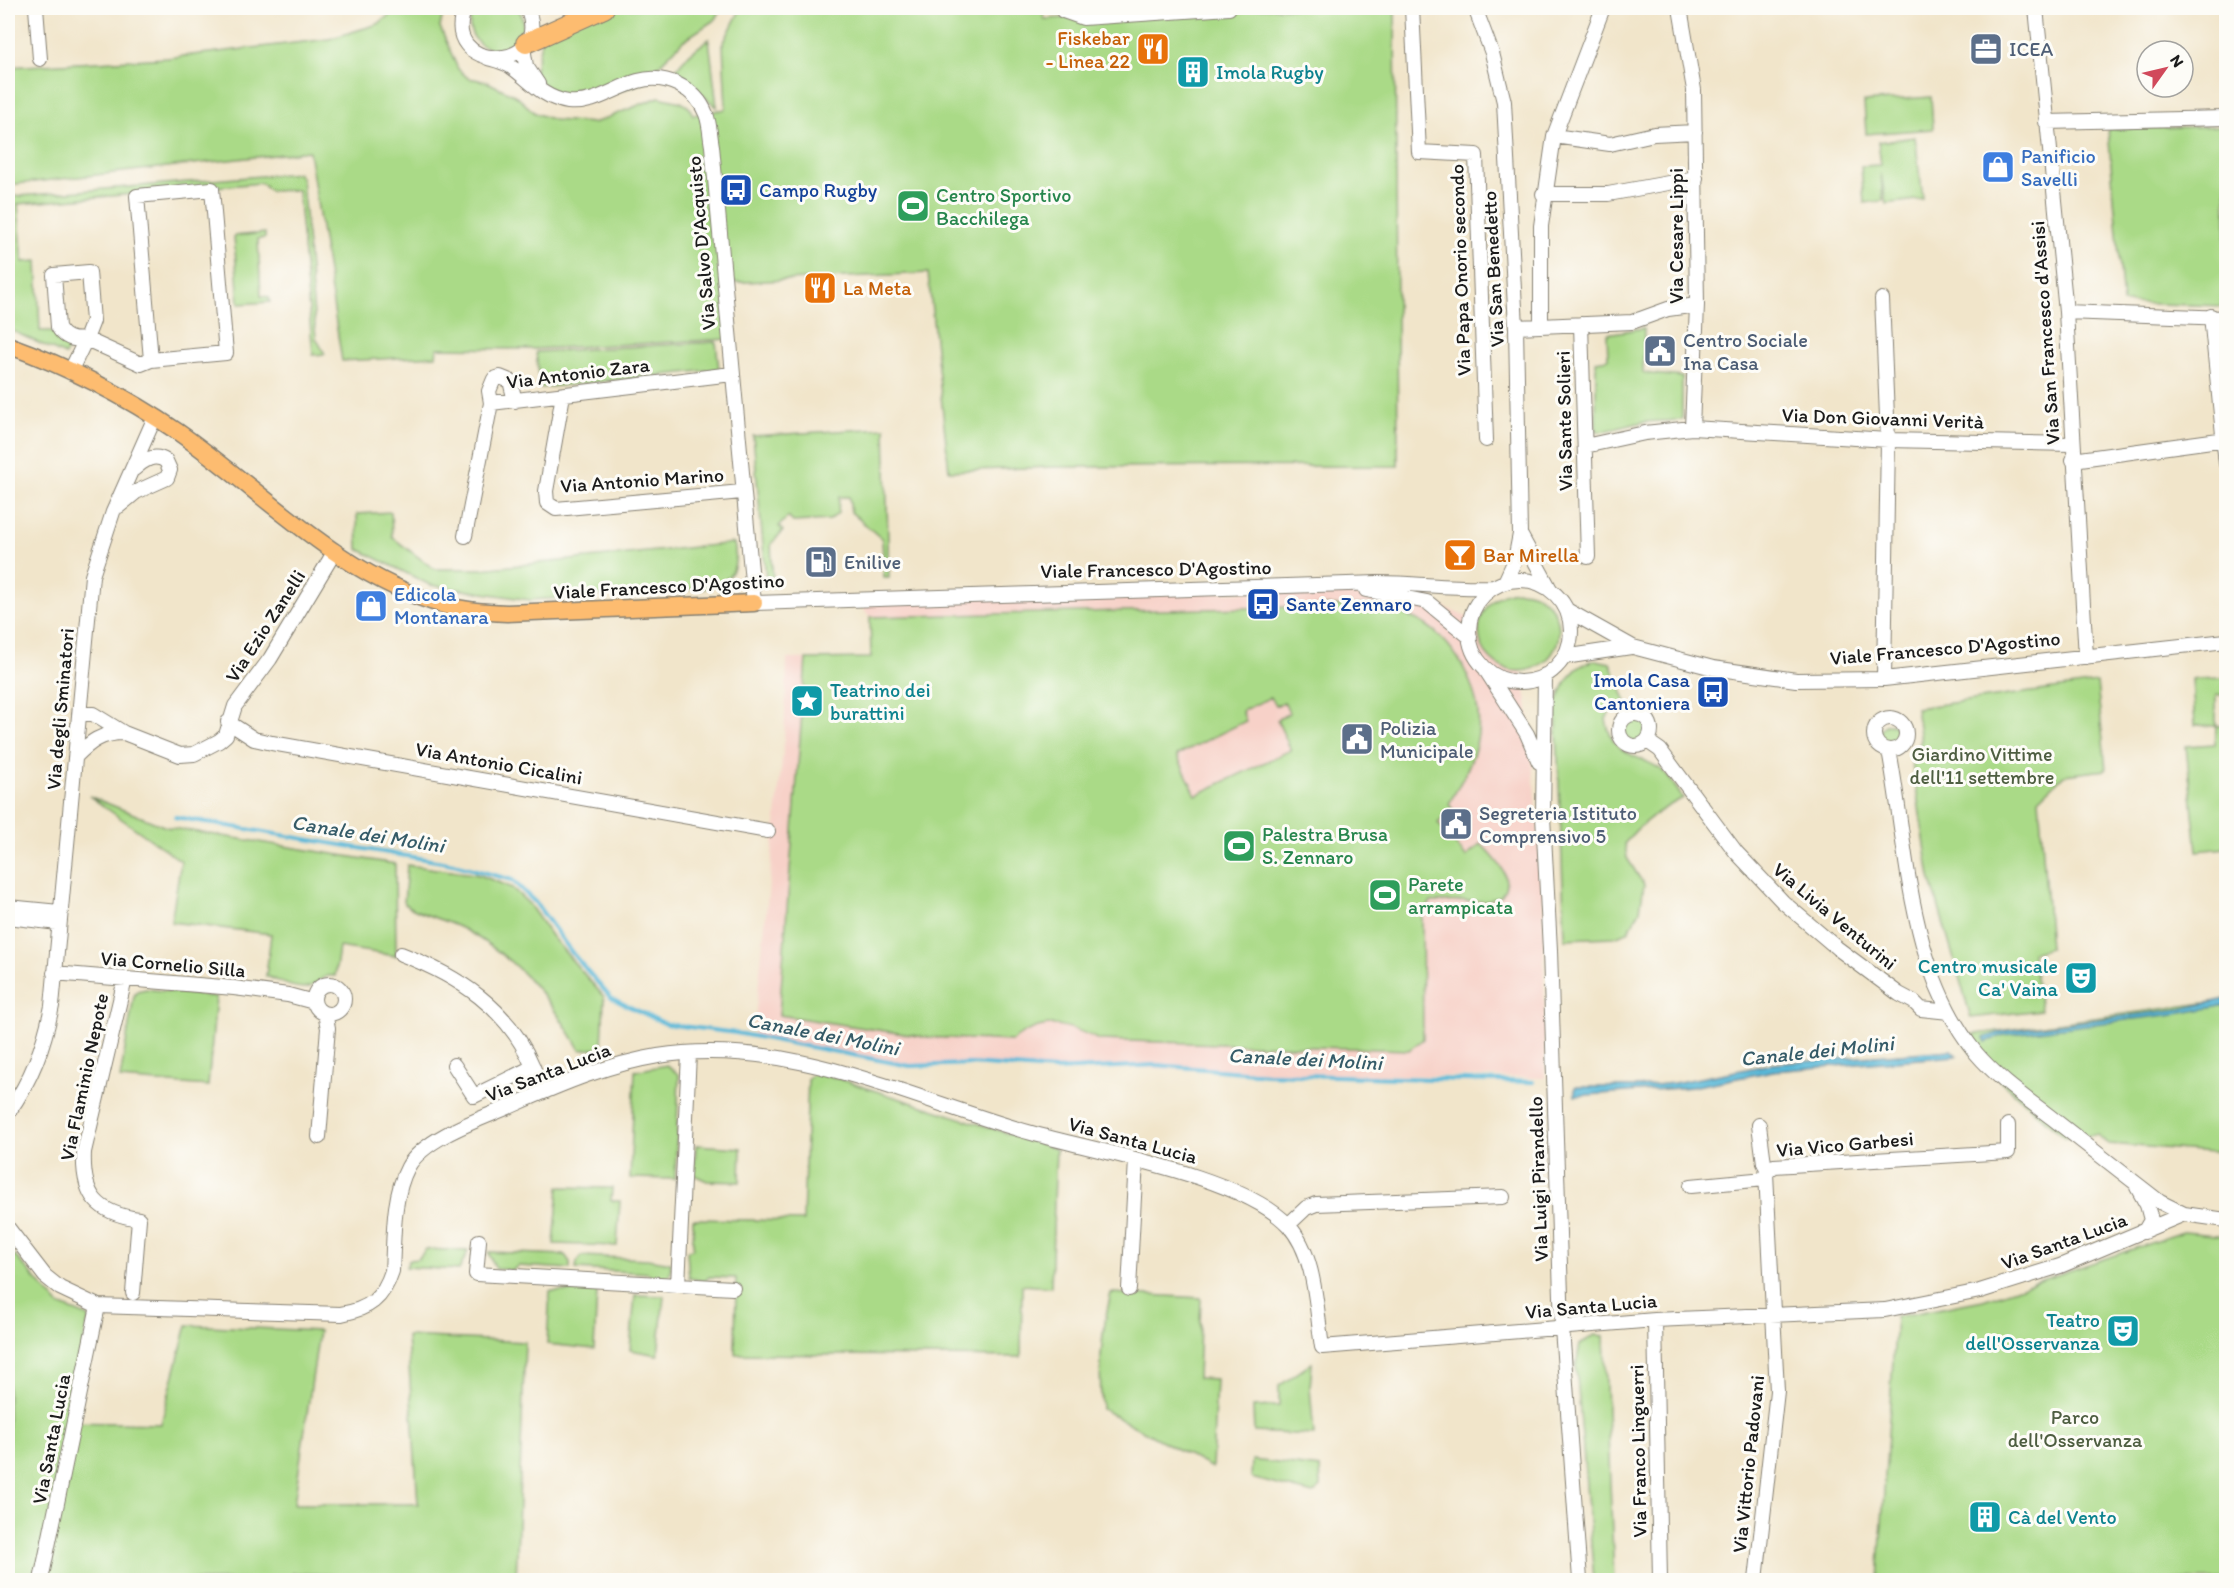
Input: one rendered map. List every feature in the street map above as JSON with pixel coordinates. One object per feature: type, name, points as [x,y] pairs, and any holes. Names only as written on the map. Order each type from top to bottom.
[{"type":"highway","points":[[524,45],[604,8]]},
{"type":"main road","name":"Viale Francesco D'Agostino","points":[[8,345],[70,372],[155,417],[335,551],[376,577],[406,592],[444,606],[473,611],[527,613],[754,603]]},
{"type":"street","points":[[36,8],[40,59]]},
{"type":"street","points":[[465,8],[462,21],[464,38],[472,49],[488,58],[505,58],[524,45]]},
{"type":"street","points":[[527,8],[531,25],[524,45],[526,66],[547,94]]},
{"type":"street","points":[[1063,11],[1083,18],[1229,8]]},
{"type":"street","name":"Via Papa Onorio secondo","points":[[1412,8],[1419,152],[1476,155],[1486,440]]},
{"type":"street","name":"Via San Benedetto","points":[[1474,8],[1492,52],[1504,102],[1515,327],[1520,534],[1515,560],[1500,584]]},
{"type":"street","name":"Via Sante Solieri","points":[[1541,326],[1540,226],[1543,194],[1554,136],[1603,8]]},
{"type":"street","name":"Via Cesare Lippi","points":[[1680,8],[1694,90],[1697,305],[1692,428]]},
{"type":"street","name":"Via San Francesco d'Assisi","points":[[2036,8],[2066,312],[2086,657]]},
{"type":"street","name":"Via Salvo D'Acquisto","points":[[488,58],[508,64],[535,88],[565,102],[579,102],[638,81],[656,79],[677,83],[694,96],[706,114],[712,146],[754,603]]},
{"type":"street","points":[[2046,122],[2226,118]]},
{"type":"street","points":[[1554,136],[1610,144],[1654,134],[1695,132]]},
{"type":"street","points":[[1543,194],[1608,194],[1696,178]]},
{"type":"street","points":[[70,372],[86,339],[93,321],[89,272],[54,275],[58,327],[68,338],[86,339],[141,364],[151,360],[226,353],[212,189],[137,196],[151,360]]},
{"type":"street","points":[[1882,299],[1888,440],[1884,679]]},
{"type":"street","points":[[1581,324],[1632,322],[1668,309],[1697,305]]},
{"type":"street","points":[[2066,312],[2226,318]]},
{"type":"street","points":[[2211,316],[2226,464]]},
{"type":"street","name":"Via Sante Solieri","points":[[1515,327],[1581,324],[1588,556]]},
{"type":"street","name":"Via Antonio Zara","points":[[465,536],[491,403],[732,374]]},
{"type":"street","points":[[491,403],[490,384],[500,377],[510,381],[515,401]]},
{"type":"street","name":"Via Antonio Marino","points":[[563,395],[546,491],[547,503],[556,509],[742,492]]},
{"type":"street","name":"Via degli Sminatori","points":[[10,1108],[36,1068],[45,1039],[54,973],[58,918],[67,860],[92,576],[113,512],[155,417]]},
{"type":"street","points":[[1585,446],[1645,433],[1692,428]]},
{"type":"street","name":"Via Don Giovanni Verità","points":[[1692,428],[1888,440],[2072,444]]},
{"type":"street","points":[[2073,460],[2225,439]]},
{"type":"street","points":[[113,512],[136,492],[167,478],[170,466],[166,460],[156,457],[149,458],[132,471]]},
{"type":"street","name":"Via San Benedetto","points":[[1520,534],[1551,591]]},
{"type":"street","name":"Via Ezio Zanelli","points":[[124,733],[180,755],[204,749],[213,736],[228,722],[235,706],[270,659],[335,551]]},
{"type":"street","name":"Viale Francesco D'Agostino","points":[[754,603],[1422,584],[1461,588],[1529,581],[1551,591],[1567,610],[1633,647],[1713,668],[1796,680],[1884,679],[2226,641]]},
{"type":"street","points":[[1422,584],[1427,603]]},
{"type":"street","points":[[1470,637],[1472,614],[1477,603],[1500,584]]},
{"type":"street","name":"Viale Francesco D'Agostino","points":[[1340,586],[1398,594],[1427,603],[1470,637],[1474,652],[1483,665]]},
{"type":"street","points":[[1483,665],[1501,678],[1512,681],[1535,680],[1545,675],[1564,657],[1571,634],[1567,610]]},
{"type":"street","name":"Viale Francesco D'Agostino","points":[[1564,657],[1633,647]]},
{"type":"street","name":"Via Luigi Pirandello","points":[[1483,665],[1527,734],[1536,753],[1542,777]]},
{"type":"street","name":"Via Luigi Pirandello","points":[[1545,675],[1542,777],[1562,1328],[1580,1581]]},
{"type":"street","points":[[79,714],[93,714],[124,733]]},
{"type":"street","name":"Via Antonio Cicalini","points":[[228,722],[254,739],[272,743],[768,831]]},
{"type":"street","points":[[75,758],[95,739],[113,733],[124,733]]},
{"type":"street","name":"Via Livia Venturini","points":[[1647,741],[1659,750],[1736,852],[1783,902],[1837,948],[1899,994],[1922,1009],[1949,1012]]},
{"type":"street","points":[[1889,750],[1906,870],[1941,997],[1977,1053],[2003,1080],[2160,1202],[2184,1214],[2226,1220]]},
{"type":"street","points":[[8,907],[58,918]]},
{"type":"street","points":[[8,917],[58,918]]},
{"type":"street","points":[[401,954],[433,967],[477,993],[514,1031],[543,1092]]},
{"type":"street","name":"Via Cornelio Silla","points":[[54,973],[315,997],[327,984],[340,989],[343,1003],[329,1018],[319,1137]]},
{"type":"street","name":"Via Flaminio Nepote","points":[[125,979],[84,1152],[83,1167],[84,1181],[102,1206],[113,1215],[139,1219],[133,1293]]},
{"type":"street","points":[[315,997],[318,1010],[329,1018]]},
{"type":"street","points":[[1914,1002],[1941,997]]},
{"type":"street","name":"Via Santa Lucia","points":[[8,1228],[45,1276],[60,1288],[98,1306],[163,1310],[341,1314],[368,1307],[381,1296],[388,1284],[392,1271],[398,1198],[408,1168],[417,1156],[464,1127],[598,1070],[660,1056],[716,1053],[772,1057],[827,1068],[1032,1133],[1136,1160],[1232,1189],[1268,1209],[1288,1225],[1307,1257],[1322,1347],[1655,1320],[1885,1310],[1980,1291],[2060,1266],[2184,1214]]},
{"type":"street","points":[[678,1285],[689,1054]]},
{"type":"street","points":[[454,1065],[474,1096],[533,1067]]},
{"type":"street","points":[[1691,1186],[1766,1175],[1759,1125]]},
{"type":"street","name":"Via Vico Garbesi","points":[[1772,1315],[1766,1175],[1774,1166],[2008,1152],[2008,1125]]},
{"type":"street","points":[[1129,1289],[1136,1160]]},
{"type":"street","points":[[2133,1180],[2147,1205],[2151,1220],[2144,1232]]},
{"type":"street","points":[[1288,1225],[1306,1208],[1316,1204],[1503,1197]]},
{"type":"street","points":[[479,1241],[476,1274],[733,1288]]},
{"type":"street","name":"Via Santa Lucia","points":[[41,1581],[98,1306]]},
{"type":"street","name":"Via Vittorio Padovani","points":[[1756,1581],[1777,1392],[1772,1315]]},
{"type":"street","name":"Via Franco Linguerri","points":[[1655,1320],[1660,1581]]},
{"type":"shaded area","points":[[1387,590],[1442,606],[1515,638],[1527,702],[1543,891],[1545,1078],[1145,1068],[1082,1070],[890,1063],[753,1038],[784,741],[787,659],[871,658],[870,617],[855,598]]},
{"type":"green space","name":"Centro Sportivo Bacchilega","points":[[398,8],[444,8],[440,27],[458,69],[468,78],[485,81],[516,96],[535,113],[554,120],[594,123],[659,97],[681,102],[689,107],[693,115],[726,109],[723,44],[741,8],[1043,8],[1044,19],[1258,8],[1395,8],[1398,466],[1054,467],[949,471],[928,273],[725,283],[730,339],[534,349],[437,348],[436,356],[342,361],[309,151],[8,185],[8,67],[167,58],[329,39],[378,24]]},
{"type":"green space","points":[[475,8],[518,8],[523,27],[518,38],[502,50],[493,50],[479,43],[474,38],[470,24]]},
{"type":"green space","points":[[613,8],[722,8],[716,19],[684,40],[663,61],[649,80],[592,101],[547,90],[534,73],[544,30]]},
{"type":"green space","points":[[709,39],[717,107],[688,83],[671,79],[682,62]]},
{"type":"green space","points":[[1931,97],[1933,129],[1866,134],[1864,102]]},
{"type":"green space","points":[[2226,126],[2226,306],[2123,303],[2108,129]]},
{"type":"green space","points":[[1915,137],[1923,199],[1886,204],[1881,173],[1883,201],[1864,203],[1861,166],[1881,165],[1878,142]]},
{"type":"green space","points":[[298,173],[302,179],[316,338],[325,354],[313,355],[298,190],[270,191],[261,183],[18,204],[23,262],[37,261],[40,331],[53,331],[71,345],[65,355],[8,329],[8,197]]},
{"type":"green space","points":[[265,233],[265,238],[258,239],[261,296],[269,297],[270,302],[239,304],[234,236]]},
{"type":"green space","points":[[1644,328],[1643,373],[1682,377],[1682,420],[1643,422],[1601,432],[1596,430],[1596,361],[1608,359],[1607,334]]},
{"type":"green space","points":[[716,342],[719,369],[540,388],[536,352]]},
{"type":"green space","points":[[885,428],[889,578],[884,578],[882,539],[851,512],[849,497],[839,497],[838,513],[830,520],[793,522],[788,517],[779,526],[783,531],[771,544],[773,585],[766,578],[753,436]]},
{"type":"green space","points":[[391,512],[392,537],[434,569],[481,569],[734,543],[734,567],[728,578],[706,588],[530,600],[430,585],[358,549],[357,514]]},
{"type":"green space","points":[[1519,591],[1534,594],[1547,603],[1556,616],[1559,631],[1556,646],[1547,659],[1534,668],[1519,671],[1504,668],[1491,659],[1482,646],[1479,631],[1482,616],[1491,603],[1504,594]]},
{"type":"green space","points":[[1378,605],[1416,619],[1435,632],[1448,644],[1467,675],[1478,710],[1476,745],[1471,760],[1449,804],[1453,810],[1438,823],[1466,857],[1481,844],[1502,868],[1506,881],[1501,896],[1486,901],[1431,902],[1422,915],[1423,1039],[1409,1050],[1099,1040],[1076,1030],[1055,1025],[1034,1028],[1012,1041],[924,1037],[779,1015],[806,659],[871,658],[870,617]],"holes":[[[1271,697],[1276,706],[1284,702],[1289,713],[1277,720],[1291,750],[1196,795],[1177,755],[1246,721],[1242,711]]]},
{"type":"green space","points":[[1596,660],[1610,663],[1626,702],[1612,708],[1606,719],[1613,740],[1618,747],[1663,771],[1683,798],[1651,817],[1625,843],[1627,858],[1644,885],[1640,910],[1628,932],[1614,937],[1565,939],[1556,705],[1574,671]]},
{"type":"green space","points":[[2226,678],[2226,695],[2216,695],[2216,726],[2195,725],[2192,679]]},
{"type":"green space","name":"Giardino Vittime dell'11 settembre","points":[[2097,683],[2106,770],[2064,775],[2039,799],[2050,948],[2032,953],[2041,1010],[1971,1018],[1930,877],[1912,763],[1921,740],[1916,708]]},
{"type":"green space","points":[[1635,718],[1644,721],[1647,730],[1644,739],[1635,742],[1626,739],[1623,730],[1626,721]]},
{"type":"green space","points":[[1890,724],[1897,727],[1900,734],[1897,741],[1890,744],[1883,741],[1880,734],[1883,727]]},
{"type":"green space","points":[[2216,726],[2226,726],[2226,848],[2197,851],[2186,746],[2215,744]]},
{"type":"green space","points":[[89,796],[166,827],[395,864],[396,956],[339,947],[335,976],[324,978],[304,988],[266,976],[271,934],[171,922],[181,861]]},
{"type":"green space","points":[[407,865],[480,875],[512,888],[529,904],[552,937],[604,997],[602,1048],[580,1050],[544,997],[516,966],[500,953],[463,929],[404,904]]},
{"type":"green space","points":[[146,989],[216,997],[208,1086],[120,1079],[134,996],[137,991]]},
{"type":"green space","points":[[2226,1000],[2226,1153],[2108,1144],[2097,1135],[2064,1137],[1975,1058],[1962,1036]]},
{"type":"green space","points":[[667,1065],[679,1075],[675,1179],[630,1178],[635,1071]]},
{"type":"green space","points":[[817,1072],[1056,1149],[1051,1287],[1022,1285],[1021,1357],[735,1354],[736,1278],[709,1277],[705,1281],[689,1278],[687,1251],[693,1248],[693,1219],[803,1221],[808,1078]]},
{"type":"green space","points":[[696,1145],[741,1148],[740,1182],[707,1181],[694,1175]]},
{"type":"green space","points":[[559,1187],[612,1188],[611,1201],[620,1201],[617,1246],[554,1244]]},
{"type":"green space","name":"Parco dell'Osservanza","points":[[2183,1232],[2226,1236],[2226,1580],[1878,1580],[1896,1317],[1983,1300]]},
{"type":"green space","points":[[8,1248],[59,1305],[89,1317],[66,1422],[161,1424],[187,1325],[319,1331],[294,1504],[418,1504],[407,1336],[525,1342],[516,1580],[442,1580],[293,1573],[291,1580],[8,1580]]},
{"type":"green space","points":[[426,1249],[468,1251],[459,1270],[406,1267],[409,1260],[418,1259]]},
{"type":"green space","points":[[488,1252],[565,1255],[570,1262],[570,1269],[518,1266],[513,1270],[496,1269]]},
{"type":"green space","points":[[582,1256],[647,1259],[671,1263],[670,1274],[664,1278],[652,1277],[648,1273],[576,1269],[577,1262]]},
{"type":"green space","points":[[550,1291],[597,1292],[594,1349],[547,1344]]},
{"type":"green space","points":[[1111,1293],[1201,1298],[1198,1378],[1216,1379],[1212,1468],[1102,1409],[1101,1351]]},
{"type":"green space","points":[[635,1295],[664,1296],[658,1355],[630,1350]]},
{"type":"green space","points":[[1595,1335],[1604,1336],[1614,1580],[1594,1580],[1576,1365],[1580,1344]]},
{"type":"green space","points":[[1312,1363],[1310,1388],[1314,1435],[1254,1432],[1253,1407],[1279,1406],[1279,1386]]},
{"type":"green space","points":[[1252,1460],[1320,1468],[1321,1487],[1313,1494],[1251,1478]]},
{"type":"water","points":[[2226,999],[2226,1005],[2183,1013],[2004,1035],[1986,1042],[1984,1038],[2004,1031],[2181,1009]]},
{"type":"water","points":[[1951,1050],[1957,1056],[1773,1071],[1692,1087],[1575,1096],[1575,1087],[1638,1087],[1674,1083],[1772,1064]]},
{"type":"waterway","name":"Canale dei Molini","points":[[175,817],[454,864],[512,880],[535,902],[573,954],[611,998],[666,1024],[736,1033],[910,1066],[971,1064],[1054,1070],[1156,1065],[1268,1074],[1533,1082]]},
{"type":"place","name":"Fiskebar - Linea 22","points":[[1153,49]]},
{"type":"place","name":"ICEA","points":[[1986,49]]},
{"type":"place","name":"Imola Rugby","points":[[1193,72]]},
{"type":"place","name":"Panificio Savelli","points":[[1998,167]]},
{"type":"place","name":"Campo Rugby","points":[[736,190]]},
{"type":"place","name":"Centro Sportivo Bacchilega","points":[[913,206]]},
{"type":"place","name":"La Meta","points":[[820,288]]},
{"type":"place","name":"Centro Sociale Ina Casa","points":[[1660,351]]},
{"type":"place","name":"Bar Mirella","points":[[1460,555]]},
{"type":"place","name":"Enilive","points":[[821,562]]},
{"type":"place","name":"Sante Zennaro","points":[[1263,604]]},
{"type":"place","name":"Edicola Montanara","points":[[371,606]]},
{"type":"place","name":"Imola Casa Cantoniera","points":[[1713,692]]},
{"type":"place","name":"Teatrino dei burattini","points":[[807,701]]},
{"type":"place","name":"Polizia Municipale","points":[[1357,739]]},
{"type":"place","name":"Segreteria Istituto Comprensivo 5","points":[[1456,824]]},
{"type":"place","name":"Palestra Brusa S. Zennaro","points":[[1239,846]]},
{"type":"place","name":"Parete arrampicata","points":[[1385,895]]},
{"type":"place","name":"Centro musicale Ca' Vaina","points":[[2081,978]]},
{"type":"place","name":"Teatro dell'Osservanza","points":[[2123,1331]]},
{"type":"place","name":"Cà del Vento","points":[[1985,1517]]}]
